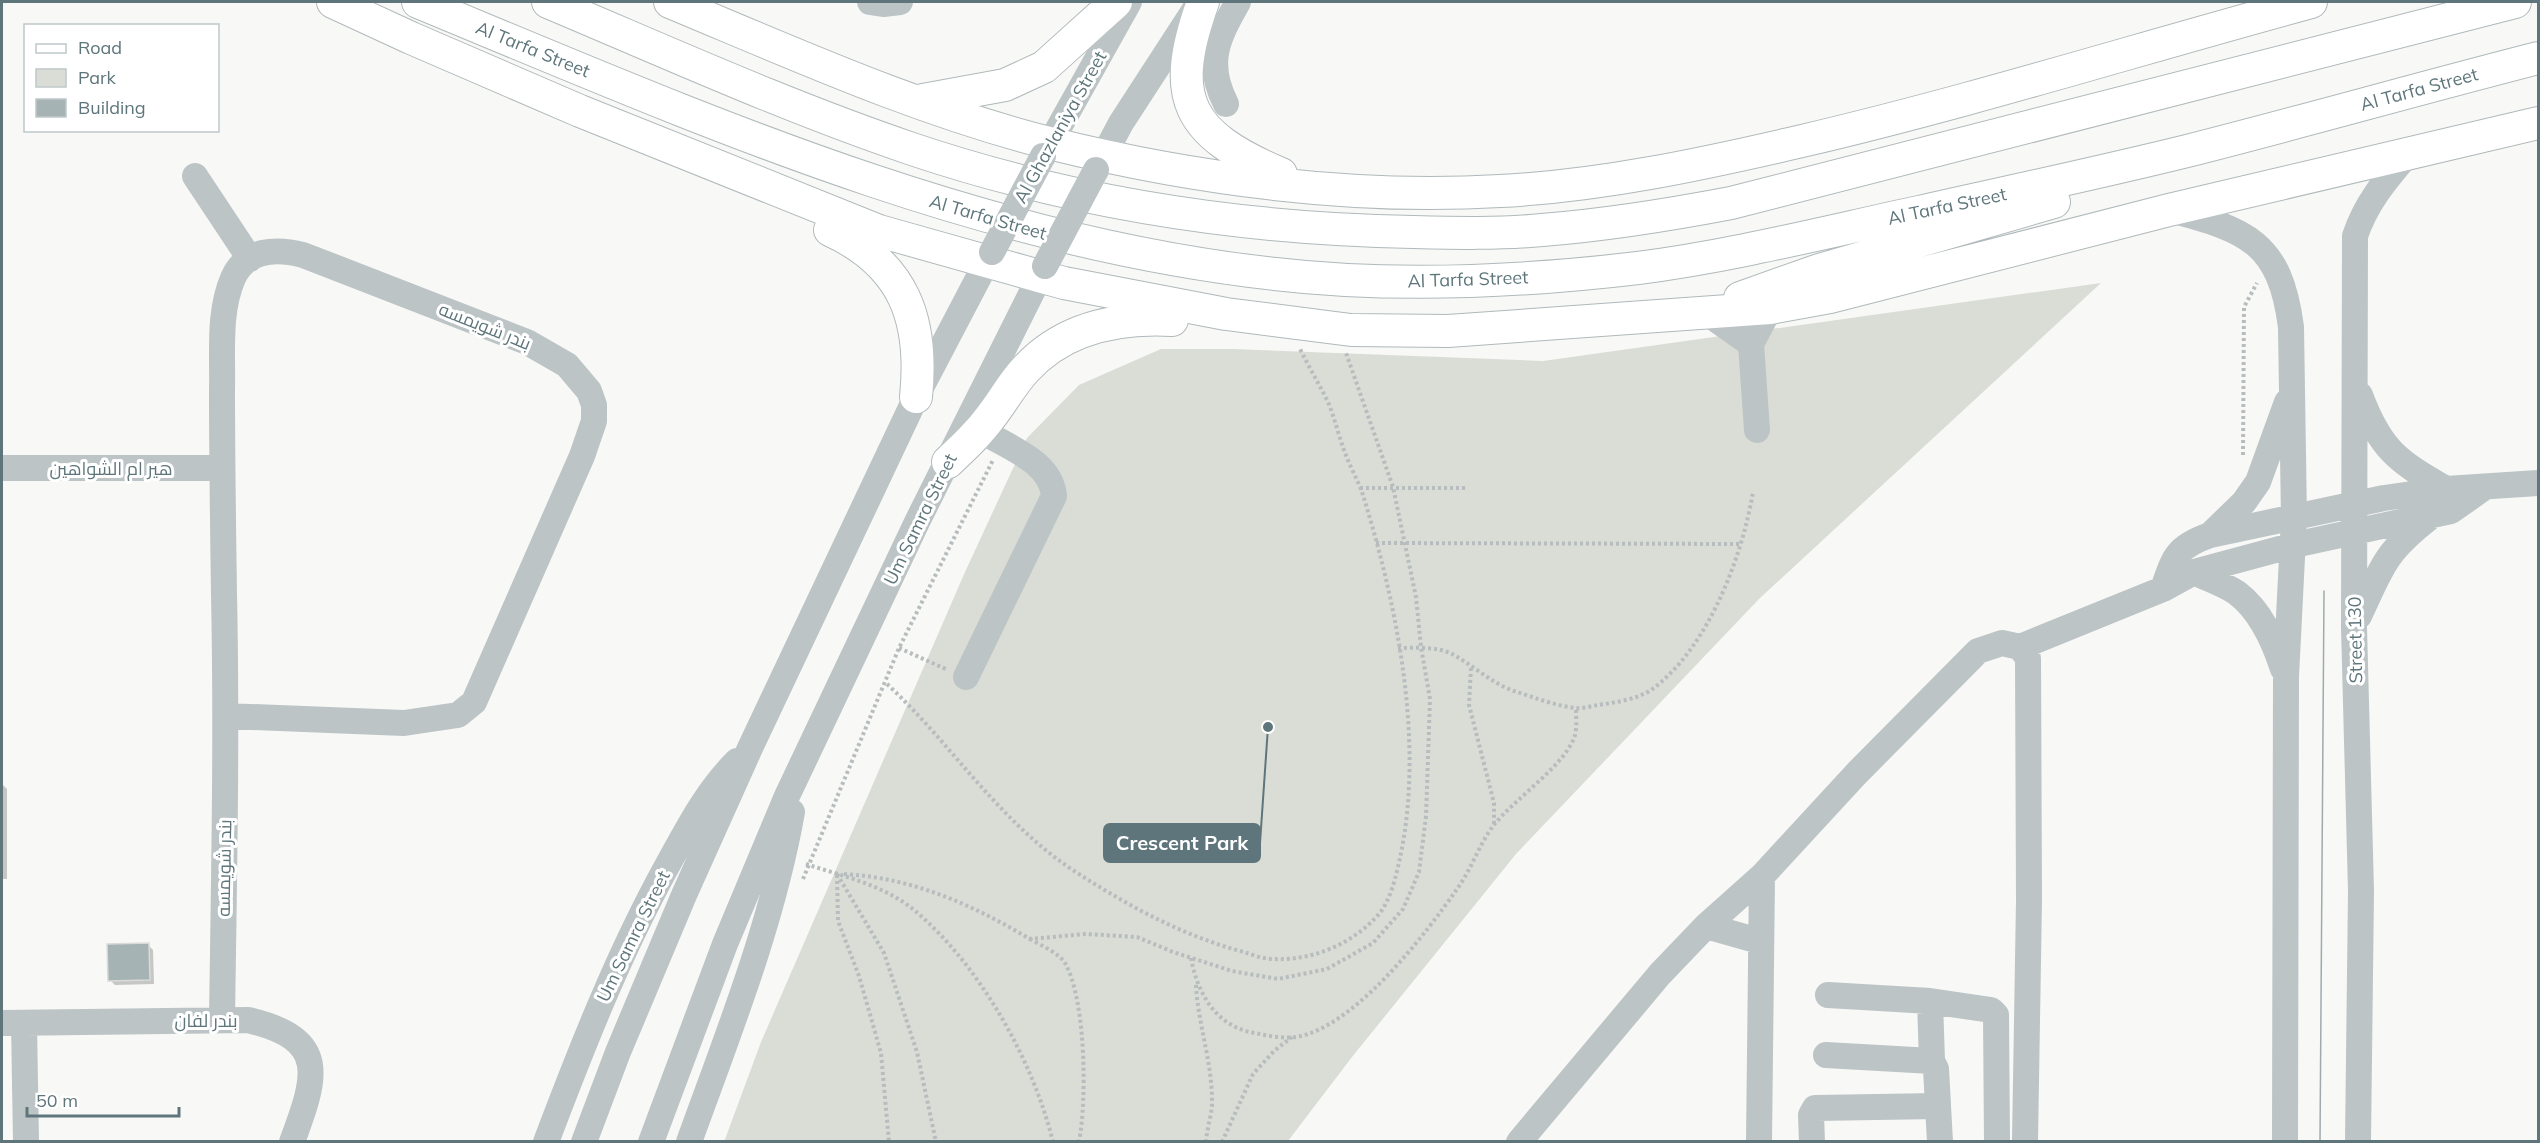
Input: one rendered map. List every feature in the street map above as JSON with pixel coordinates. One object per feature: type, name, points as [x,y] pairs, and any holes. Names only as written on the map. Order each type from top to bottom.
[{"type":"main road","points":[[333,2],[411,38],[768,188],[879,231],[1042,271],[1121,295],[1226,314],[1351,330],[1437,331],[1770,308],[1830,297],[2169,210],[2538,123]]},
{"type":"main road","name":"Al Tarfa Street","points":[[418,2],[712,122],[908,194],[1038,232],[1107,247],[1272,274],[1328,279],[1415,282],[1641,267],[1773,244],[2183,152],[2538,58]]},
{"type":"main road","points":[[548,2],[829,120],[916,150],[1057,190],[1269,224],[1335,230],[1469,233],[1539,231],[1610,224],[1731,203],[2515,2]]},
{"type":"main road","points":[[670,2],[914,101],[1047,150],[1100,163],[1368,191],[1501,191],[1638,175],[1714,161],[1891,120],[2310,2]]},
{"type":"main road","points":[[914,101],[1005,85],[1044,67],[1089,13],[1116,2]]},
{"type":"main road","points":[[1201,2],[1192,30],[1186,62],[1189,95],[1202,124],[1224,147],[1307,185]]},
{"type":"main road","points":[[1701,314],[1819,270],[2062,200],[2125,177],[2183,152]]},
{"type":"main road","points":[[768,188],[801,214],[868,251],[904,294],[914,317],[918,359],[916,397]]},
{"type":"main road","points":[[948,462],[991,437],[1024,370],[1045,351],[1066,338],[1108,322],[1141,318],[1202,319],[1226,314]]},
{"type":"street","points":[[870,2],[882,4],[900,2]]},
{"type":"street","name":"Al Ghazlaniya Street","points":[[989,257],[1129,2]]},
{"type":"street","points":[[1042,271],[1121,123],[1201,2]]},
{"type":"street","points":[[1226,104],[1217,83],[1214,61],[1220,35],[1238,2]]},
{"type":"street","name":"Street 130","points":[[2361,1137],[2361,891],[2354,627],[2355,236],[2362,216],[2378,189],[2407,155]]},
{"type":"street","points":[[195,176],[250,259]]},
{"type":"street","points":[[2169,210],[2211,220],[2253,241],[2280,274],[2287,298],[2291,327],[2295,518],[2286,676],[2285,1142]]},
{"type":"street","name":"بندر شويمسه","points":[[222,1020],[226,716],[221,468],[223,317],[234,277],[242,263],[260,253],[280,249],[303,255],[544,350],[567,365],[590,391],[594,405],[594,421],[582,456],[480,690],[467,709],[458,715],[436,720],[404,723],[226,716]]},
{"type":"street","name":"Um Samra Street","points":[[584,1142],[670,927],[750,748],[916,397],[989,257]]},
{"type":"street","name":"Um Samra Street","points":[[651,1142],[725,944],[798,773],[1042,271]]},
{"type":"street","points":[[1757,430],[1751,344],[1770,308]]},
{"type":"street","points":[[1701,314],[1751,344]]},
{"type":"street","points":[[2356,385],[2370,422],[2382,443],[2398,459],[2446,489]]},
{"type":"street","points":[[2210,535],[2253,490],[2267,461],[2292,388]]},
{"type":"street","points":[[966,677],[1054,496],[1053,485],[1041,466],[991,437]]},
{"type":"street","name":"هير ام الشواهين","points":[[2,468],[221,468]]},
{"type":"street","points":[[2163,589],[2175,555],[2188,543],[2210,535],[2354,505],[2446,489],[2538,483]]},
{"type":"street","points":[[1519,1142],[1595,1049],[1706,926],[1761,876],[1857,773],[1978,651],[2002,643],[2020,647],[2163,589],[2194,572],[2294,545],[2451,511],[2485,487]]},
{"type":"street","points":[[2354,627],[2386,559],[2408,535],[2432,516]]},
{"type":"street","points":[[2194,572],[2236,593],[2250,604],[2272,640],[2286,676]]},
{"type":"street","points":[[2020,647],[2028,658],[2025,1142]]},
{"type":"street","name":"Um Samra Street","points":[[546,1142],[614,969],[648,901],[705,797],[750,748]]},
{"type":"street","name":"Um Samra Street","points":[[689,1142],[752,964],[786,845],[798,773]]},
{"type":"street","points":[[1759,1142],[1761,876]]},
{"type":"street","points":[[1706,926],[1759,941]]},
{"type":"street","points":[[1828,995],[1930,1001],[1992,1010],[1996,1015],[1997,1142]]},
{"type":"street","points":[[1930,1001],[1932,1060],[1936,1069],[1940,1142]]},
{"type":"street","name":"بندر لفان","points":[[13,1023],[248,1020],[277,1027],[300,1043],[311,1064],[309,1094],[292,1142]]},
{"type":"street","points":[[13,1023],[26,1142]]},
{"type":"street","points":[[1826,1055],[1932,1060]]},
{"type":"street","points":[[1812,1142],[1811,1115],[1815,1108],[1938,1106]]},
{"type":"path","points":[[2253,490],[2243,482],[2244,307],[2261,275]]},
{"type":"path","points":[[886,684],[924,718],[957,762],[998,808],[1037,845],[1080,876],[1166,923],[1211,944],[1271,960],[1310,958],[1346,942],[1380,913],[1395,880],[1406,832],[1408,740],[1398,648],[1376,543],[1360,488],[1328,403],[1299,345]]},
{"type":"path","points":[[1032,940],[1029,939],[1086,934],[1137,937],[1232,971],[1278,979],[1327,969],[1373,942],[1402,909],[1419,872],[1426,816],[1430,699],[1421,647],[1416,597],[1393,487],[1344,349]]},
{"type":"path","points":[[800,886],[886,684],[899,648],[991,437]]},
{"type":"path","points":[[1360,488],[1465,488]]},
{"type":"path","points":[[1398,648],[1421,647],[1451,653],[1471,668],[1511,690],[1576,708],[1609,704],[1650,691],[1679,662],[1707,624],[1732,574],[1753,492]]},
{"type":"path","points":[[1376,543],[1741,544]]},
{"type":"path","points":[[899,648],[966,677]]},
{"type":"path","points":[[1471,668],[1469,705],[1494,803],[1494,826]]},
{"type":"path","points":[[1196,982],[1204,998],[1220,1017],[1245,1030],[1278,1038],[1306,1035],[1331,1024],[1370,992],[1402,959],[1458,888],[1494,826],[1519,796],[1562,759],[1575,735],[1576,708]]},
{"type":"path","points":[[807,865],[873,886],[914,909],[955,951],[997,1009],[1046,1111],[1053,1142]]},
{"type":"path","points":[[837,874],[866,876],[914,885],[940,893],[989,915],[1064,961],[1078,999],[1082,1081],[1082,1124],[1078,1142]]},
{"type":"path","points":[[837,874],[838,921],[859,976],[881,1053],[889,1142]]},
{"type":"path","points":[[837,874],[884,953],[917,1052],[936,1142]]},
{"type":"path","points":[[1191,958],[1196,982],[1198,1014],[1206,1042],[1212,1105],[1206,1142]]},
{"type":"path","points":[[1222,1142],[1253,1074],[1274,1051],[1292,1036]]},
{"type":"green space","points":[[2101,283],[1759,599],[1516,854],[1352,1057],[1288,1141],[724,1142],[761,1042],[965,572],[1027,438],[1079,385],[1161,349],[1234,349],[1543,361]]},
{"type":"building","points":[[149,943],[150,980],[108,981],[107,944]]},
{"type":"tram line","points":[[2320,1142],[2324,591]]},
{"type":"place","name":"Crescent Park","points":[[1268,727]]}]
